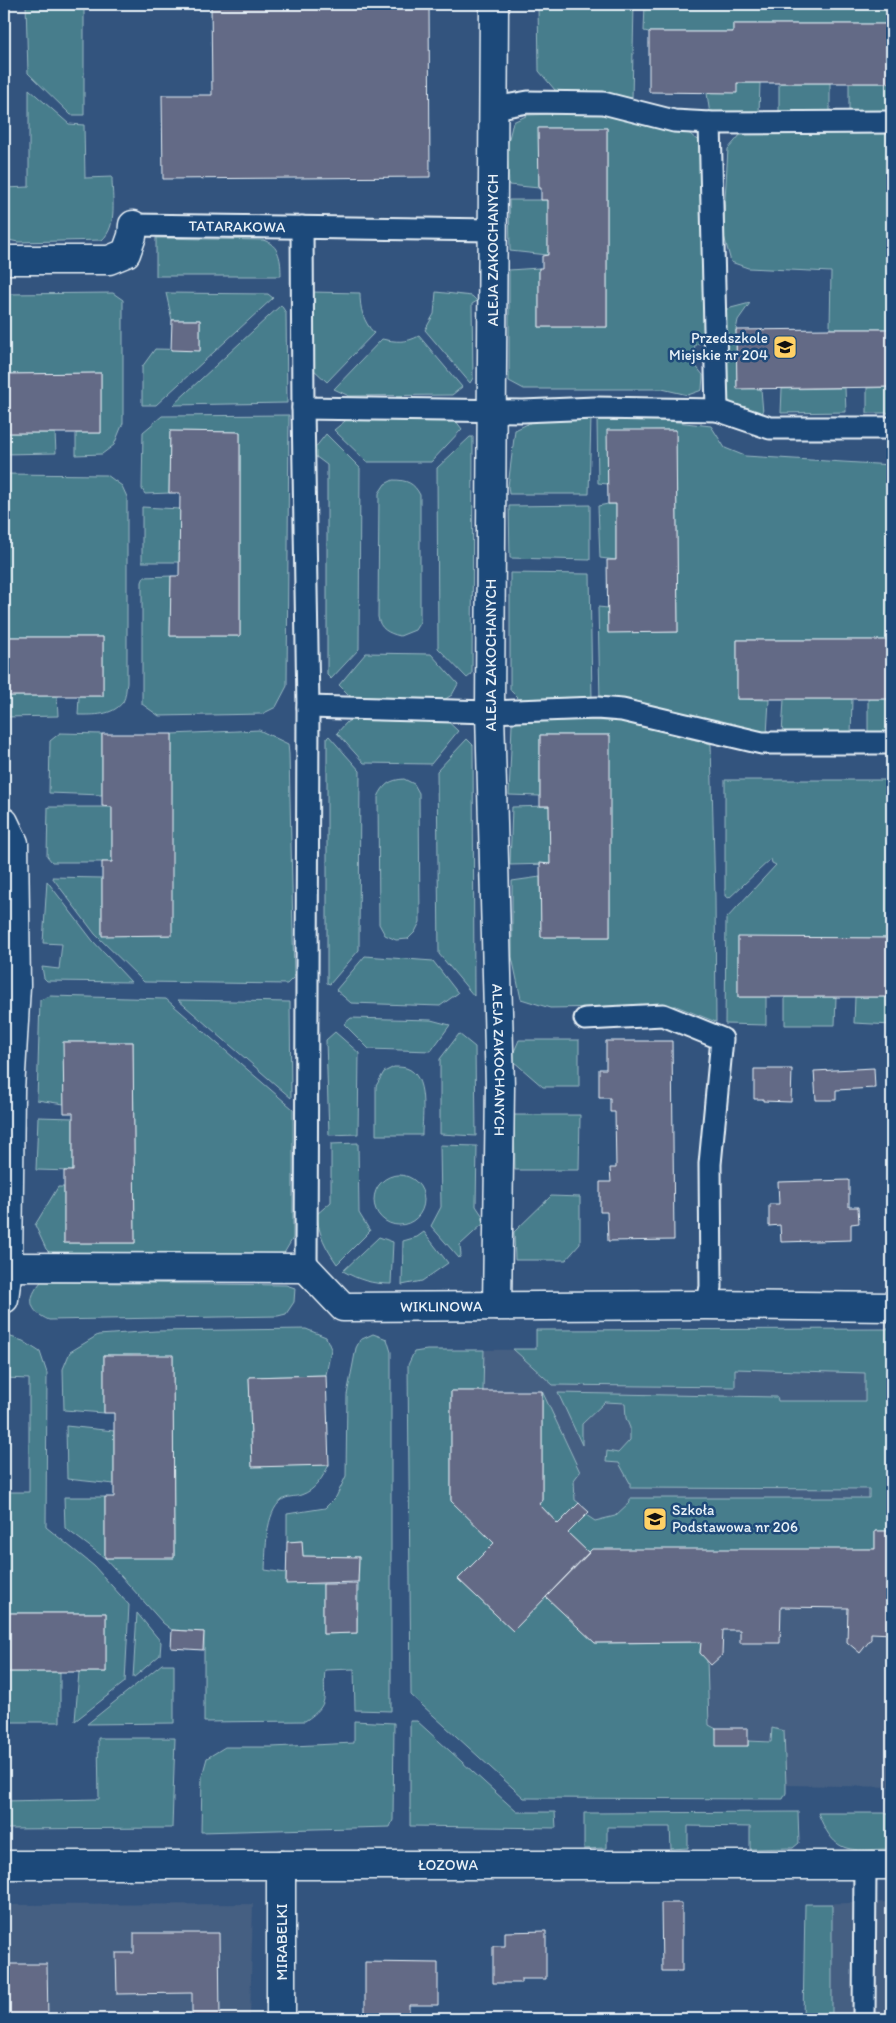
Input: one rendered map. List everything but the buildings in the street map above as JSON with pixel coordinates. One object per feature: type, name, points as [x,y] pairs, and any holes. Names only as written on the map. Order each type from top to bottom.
[{"type":"street","name":"ALEJA ZAKOCHANYCH","points":[[494,4],[490,712],[500,1087],[497,1306]]},
{"type":"street","name":"TATARAKOWA","points":[[4,260],[109,260],[126,253],[132,236],[133,225]]},
{"type":"street","points":[[4,822],[14,843],[16,986],[10,1090],[8,1267],[4,1299]]},
{"type":"street","points":[[8,1267],[306,1268]]},
{"type":"street","name":"WIKLINOWA","points":[[306,1268],[343,1307],[892,1307]]},
{"type":"street","name":"ŁOZOWA","points":[[4,1865],[892,1865]]},
{"type":"street","name":"MIRABELKI","points":[[281,1865],[281,2019]]},
{"type":"lane","points":[[494,108],[528,102],[603,103],[674,121],[710,123],[892,122]]},
{"type":"lane","points":[[710,123],[717,410]]},
{"type":"lane","name":"TATARAKOWA","points":[[133,225],[493,230]]},
{"type":"lane","points":[[302,226],[308,707],[306,1268]]},
{"type":"lane","points":[[303,408],[717,410],[770,428],[892,428]]},
{"type":"lane","points":[[308,707],[490,712],[597,708],[622,710],[762,743],[892,743]]},
{"type":"lane","points":[[585,1019],[663,1015],[722,1038],[710,1164],[711,1287],[707,1306]]},
{"type":"lane","points":[[864,2019],[865,1865]]},
{"type":"shaded area","points":[[26,4],[84,4],[84,115],[71,115],[28,73]]},
{"type":"shaded area","points":[[538,4],[634,4],[632,99],[555,90],[539,71]]},
{"type":"shaded area","points":[[645,4],[892,4],[892,24],[733,24],[733,32],[649,32],[644,31]]},
{"type":"shaded area","points":[[737,83],[760,83],[759,113],[710,115],[707,93]]},
{"type":"shaded area","points":[[779,83],[830,83],[830,113],[779,112]]},
{"type":"shaded area","points":[[849,83],[892,83],[892,113],[849,112]]},
{"type":"shaded area","points":[[29,89],[69,124],[84,125],[85,178],[112,177],[112,219],[107,234],[102,240],[18,242],[4,239],[4,188],[29,187]]},
{"type":"shaded area","points":[[604,112],[690,134],[704,146],[708,340],[695,345],[692,361],[703,375],[702,390],[688,395],[662,389],[524,389],[509,381],[509,270],[539,268],[539,327],[607,327],[607,128],[539,128],[539,188],[509,185],[507,147],[513,122],[528,115]]},
{"type":"shaded area","points":[[892,132],[892,329],[830,329],[831,272],[748,268],[731,262],[723,232],[728,149],[741,134]]},
{"type":"shaded area","points":[[509,200],[548,200],[548,255],[510,251]]},
{"type":"shaded area","points":[[156,238],[263,240],[269,242],[278,254],[281,276],[156,276]]},
{"type":"shaded area","points":[[311,292],[360,293],[363,314],[367,324],[374,333],[327,382],[312,368]]},
{"type":"shaded area","points":[[436,292],[472,296],[477,301],[472,304],[473,378],[470,383],[425,330],[434,314]]},
{"type":"shaded area","points":[[113,293],[123,300],[123,423],[114,445],[102,454],[76,455],[76,433],[101,433],[101,373],[4,374],[4,294]]},
{"type":"shaded area","points":[[166,293],[268,294],[273,298],[156,405],[142,405],[142,367],[155,349],[200,350],[200,320],[172,320]]},
{"type":"shaded area","points":[[750,303],[738,320],[736,330],[737,388],[761,389],[763,413],[733,405],[725,396],[724,316],[727,309]]},
{"type":"shaded area","points":[[281,305],[286,313],[287,403],[173,405]]},
{"type":"shaded area","points":[[419,336],[462,387],[452,395],[349,396],[334,389],[382,339],[401,341]]},
{"type":"shaded area","points":[[892,387],[892,413],[867,413],[867,388]]},
{"type":"shaded area","points":[[845,388],[846,412],[781,413],[782,389]]},
{"type":"shaded area","points":[[289,415],[287,686],[276,707],[262,714],[159,716],[142,704],[142,582],[144,577],[171,576],[170,636],[240,636],[240,432],[170,431],[169,493],[145,494],[142,489],[143,432],[162,416]]},
{"type":"shaded area","points":[[452,416],[462,429],[431,462],[367,462],[334,430],[350,417]]},
{"type":"shaded area","points":[[591,417],[589,494],[509,494],[508,486],[515,430],[538,419]]},
{"type":"shaded area","points":[[597,420],[668,421],[711,426],[725,448],[745,456],[892,465],[892,640],[737,640],[737,699],[769,700],[767,735],[600,702],[598,607],[608,608],[608,632],[678,632],[676,430],[608,431],[608,484],[598,483]]},
{"type":"shaded area","points":[[5,433],[55,433],[56,453],[4,454]]},
{"type":"shaded area","points":[[326,434],[360,468],[359,649],[331,679],[327,675],[327,465],[311,453]]},
{"type":"shaded area","points":[[470,437],[473,437],[472,674],[467,678],[438,648],[437,468]]},
{"type":"shaded area","points":[[4,474],[107,475],[122,486],[127,497],[127,682],[124,700],[114,710],[102,714],[78,715],[79,696],[103,696],[103,637],[4,637]]},
{"type":"shaded area","points":[[393,480],[410,483],[420,495],[420,622],[415,630],[400,636],[385,630],[378,617],[379,493],[385,484]]},
{"type":"shaded area","points":[[616,504],[616,560],[600,558],[598,506]]},
{"type":"shaded area","points":[[590,505],[590,560],[510,558],[509,506]]},
{"type":"shaded area","points":[[142,507],[180,509],[179,562],[142,562]]},
{"type":"shaded area","points":[[510,573],[590,574],[592,700],[521,701],[510,690]]},
{"type":"shaded area","points":[[366,653],[431,654],[458,684],[452,695],[442,701],[354,700],[339,685]]},
{"type":"shaded area","points":[[6,696],[57,696],[58,716],[6,717]]},
{"type":"shaded area","points":[[784,699],[852,699],[851,735],[782,735]]},
{"type":"shaded area","points":[[868,699],[892,699],[892,735],[868,735]]},
{"type":"shaded area","points":[[360,715],[442,716],[458,731],[431,764],[364,763],[337,733],[347,722]]},
{"type":"shaded area","points":[[523,720],[623,721],[711,744],[716,1022],[676,1006],[550,1008],[521,999],[512,957],[512,881],[540,877],[541,937],[610,937],[609,735],[540,735],[540,796],[509,795],[512,725]]},
{"type":"shaded area","points":[[259,730],[288,744],[294,977],[287,984],[144,982],[95,934],[52,877],[102,878],[102,935],[171,935],[172,734]]},
{"type":"shaded area","points":[[60,733],[102,734],[102,795],[49,793],[50,741]]},
{"type":"shaded area","points":[[329,736],[360,771],[359,950],[330,984],[327,983],[327,738]]},
{"type":"shaded area","points":[[467,739],[473,745],[474,996],[439,954],[437,771]]},
{"type":"shaded area","points":[[404,779],[414,784],[419,793],[420,922],[415,932],[408,939],[396,940],[385,935],[379,924],[378,797],[388,784],[395,780]]},
{"type":"shaded area","points":[[725,780],[892,780],[892,938],[738,938],[738,997],[766,997],[766,1025],[725,1024],[726,919],[776,865],[772,863],[771,859],[729,898],[725,896]]},
{"type":"shaded area","points":[[549,806],[550,864],[510,865],[512,807]]},
{"type":"shaded area","points":[[48,807],[112,807],[112,862],[52,862],[47,856]]},
{"type":"shaded area","points":[[47,881],[93,941],[131,982],[47,981],[44,978],[42,967],[59,969],[62,944],[43,943]]},
{"type":"shaded area","points":[[365,956],[433,961],[458,993],[440,1006],[351,1003],[336,990]]},
{"type":"shaded area","points":[[50,996],[166,999],[293,1109],[293,1238],[283,1255],[53,1256],[46,1249],[35,1225],[58,1187],[64,1187],[64,1243],[135,1243],[133,1042],[64,1042],[64,1104],[37,1100],[40,1000]]},
{"type":"shaded area","points":[[785,997],[836,997],[835,1025],[785,1025]]},
{"type":"shaded area","points":[[855,997],[892,997],[892,1025],[854,1023]]},
{"type":"shaded area","points":[[178,1000],[290,1002],[291,1098]]},
{"type":"shaded area","points":[[351,1018],[431,1020],[450,1025],[431,1051],[369,1049],[344,1024]]},
{"type":"shaded area","points":[[335,1032],[359,1053],[358,1134],[329,1135],[326,1040]]},
{"type":"shaded area","points":[[459,1034],[475,1047],[476,1136],[440,1134],[440,1059]]},
{"type":"shaded area","points":[[519,1040],[579,1040],[579,1087],[543,1087],[513,1061],[513,1054]]},
{"type":"shaded area","points":[[394,1067],[406,1068],[413,1072],[418,1079],[423,1097],[422,1135],[376,1135],[376,1086],[384,1072]]},
{"type":"shaded area","points":[[514,1115],[580,1115],[579,1170],[515,1170]]},
{"type":"shaded area","points":[[38,1117],[73,1118],[73,1171],[36,1170]]},
{"type":"shaded area","points":[[358,1143],[359,1213],[370,1231],[337,1264],[323,1240],[317,1214],[331,1202],[331,1144]]},
{"type":"shaded area","points":[[440,1145],[477,1146],[476,1206],[484,1218],[484,1223],[460,1245],[461,1255],[459,1258],[431,1226],[441,1207]]},
{"type":"shaded area","points":[[399,1175],[417,1182],[424,1200],[417,1218],[399,1225],[381,1218],[374,1200],[381,1182]]},
{"type":"shaded area","points":[[551,1196],[580,1197],[580,1244],[566,1260],[515,1260],[514,1232]]},
{"type":"shaded area","points":[[424,1232],[448,1263],[422,1281],[402,1285],[403,1241],[417,1237]]},
{"type":"shaded area","points":[[379,1237],[393,1242],[391,1284],[366,1281],[343,1271]]},
{"type":"shaded area","points":[[41,1282],[286,1285],[295,1288],[294,1302],[286,1314],[278,1316],[49,1320],[37,1313],[32,1304],[33,1293]]},
{"type":"shaded area","points":[[306,1329],[326,1337],[331,1349],[326,1375],[249,1377],[252,1466],[329,1465],[315,1487],[301,1495],[284,1499],[276,1506],[269,1522],[265,1570],[286,1573],[286,1583],[323,1584],[323,1634],[357,1633],[359,1557],[303,1556],[302,1541],[287,1542],[287,1514],[325,1508],[336,1497],[346,1476],[347,1395],[356,1348],[360,1340],[373,1334],[387,1339],[391,1352],[391,1711],[355,1710],[354,1669],[325,1670],[324,1699],[319,1709],[305,1721],[204,1722],[204,1632],[172,1630],[163,1623],[105,1558],[174,1557],[173,1356],[104,1355],[104,1413],[64,1410],[63,1369],[70,1352],[98,1335],[156,1331]]},
{"type":"shaded area","points":[[892,1329],[892,1531],[875,1531],[875,1549],[589,1553],[568,1533],[586,1515],[595,1521],[615,1516],[630,1502],[630,1498],[869,1498],[869,1489],[630,1488],[630,1483],[619,1463],[606,1462],[607,1451],[618,1453],[630,1440],[630,1428],[626,1418],[625,1403],[605,1402],[582,1424],[582,1445],[558,1393],[777,1397],[778,1401],[865,1401],[865,1373],[735,1369],[735,1387],[553,1385],[513,1349],[536,1349],[536,1330]]},
{"type":"shaded area","points":[[8,1336],[23,1341],[40,1352],[47,1373],[46,1527],[94,1566],[129,1605],[125,1682],[75,1721],[79,1672],[106,1672],[106,1613],[4,1613],[4,1492],[29,1492],[29,1379],[4,1378],[4,1340]]},
{"type":"shaded area","name":"Szkoła Podstawowa nr 206","points":[[892,1349],[892,1787],[786,1785],[418,1676],[427,1350]]},
{"type":"shaded area","points":[[427,1350],[484,1350],[483,1391],[451,1391],[451,1500],[494,1543],[458,1579],[513,1631],[546,1597],[595,1643],[701,1642],[700,1653],[707,1660],[709,1725],[748,1746],[748,1741],[771,1742],[772,1728],[784,1731],[786,1793],[783,1799],[524,1798],[411,1695],[408,1365],[414,1352]]},
{"type":"shaded area","points":[[542,1391],[580,1472],[574,1480],[575,1500],[579,1503],[558,1524],[539,1504],[542,1500]]},
{"type":"shaded area","points":[[66,1426],[114,1431],[114,1484],[67,1479]]},
{"type":"shaded area","points":[[64,1497],[105,1497],[105,1558],[65,1528]]},
{"type":"shaded area","points":[[137,1613],[161,1642],[160,1655],[133,1678]]},
{"type":"shaded area","points":[[162,1664],[174,1664],[174,1723],[87,1724]]},
{"type":"shaded area","points":[[6,1672],[60,1672],[60,1722],[5,1722]]},
{"type":"shaded area","points":[[354,1721],[394,1723],[393,1820],[390,1827],[201,1832],[202,1776],[207,1758],[225,1747],[354,1743]]},
{"type":"shaded area","points":[[410,1721],[417,1721],[517,1812],[555,1812],[556,1828],[410,1826]]},
{"type":"shaded area","points":[[98,1738],[175,1738],[172,1828],[4,1829],[4,1801],[99,1799]]},
{"type":"shaded area","points":[[798,1812],[799,1843],[793,1848],[750,1849],[750,1827],[688,1826],[688,1848],[671,1849],[670,1827],[607,1827],[607,1848],[584,1849],[584,1813]]},
{"type":"shaded area","points":[[818,1813],[892,1813],[892,1849],[846,1848],[831,1838]]},
{"type":"shaded area","points":[[892,1902],[892,2019],[806,2019],[805,1904]]},
{"type":"shaded area","points":[[253,1904],[250,2019],[4,2019],[4,1905]]},
{"type":"shaded area","points":[[805,1904],[832,1904],[832,2019],[803,2019]]},
{"type":"place","name":"Przedszkole Miejskie nr 204","points":[[785,347]]},
{"type":"place","name":"Szkoła Podstawowa nr 206","points":[[655,1519]]}]
